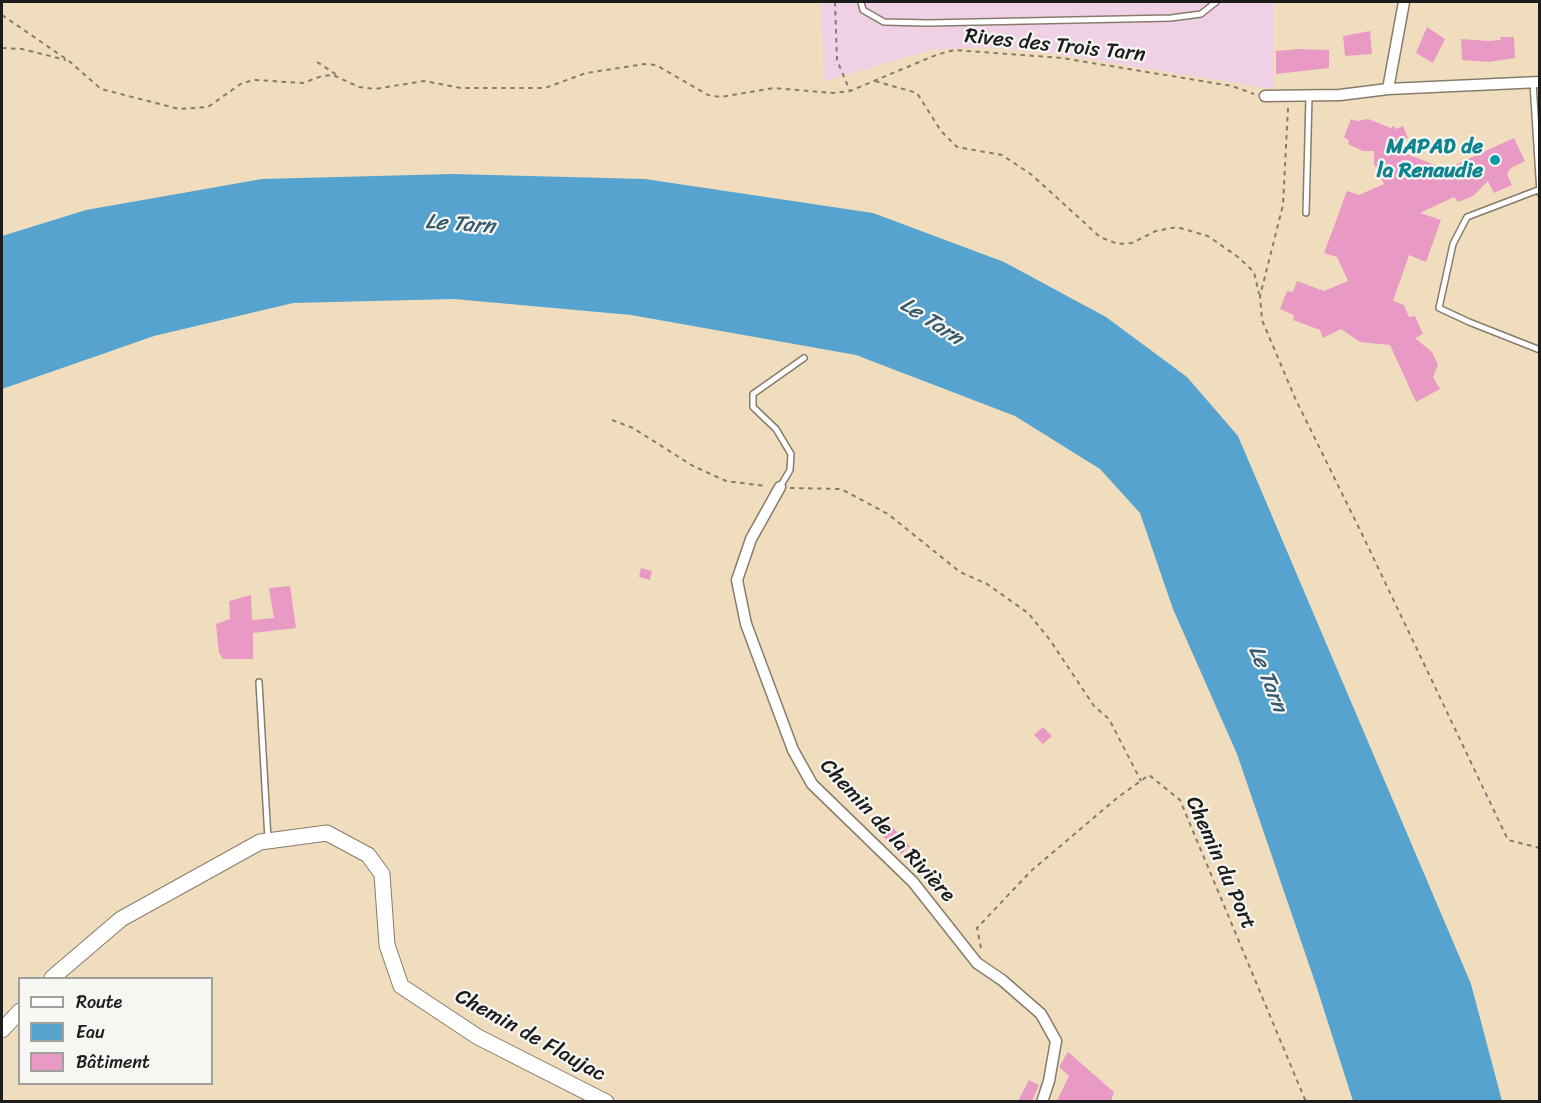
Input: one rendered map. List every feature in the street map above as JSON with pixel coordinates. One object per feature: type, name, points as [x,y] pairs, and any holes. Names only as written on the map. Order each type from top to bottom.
[{"type":"street","points":[[1388,89],[1404,2]]},
{"type":"street","points":[[1265,96],[1310,97],[1388,89],[1536,82]]},
{"type":"street","name":"Chemin de la Rivière","points":[[780,488],[751,539],[737,580],[746,624],[793,750],[812,784],[913,882],[977,963],[1041,1014],[1056,1041],[1042,1101]]},
{"type":"street","name":"Chemin de Flaujac","points":[[53,977],[122,919],[260,842],[327,833],[368,855],[382,874],[387,945],[401,986],[478,1037],[606,1101]]},
{"type":"street","points":[[2,1030],[18,1013]]},
{"type":"lane","points":[[861,2],[863,10],[884,22],[928,23],[1171,18],[1201,14],[1216,2]]},
{"type":"lane","points":[[1536,82],[1539,191],[1467,217],[1450,254],[1439,308],[1477,326],[1539,350]]},
{"type":"lane","points":[[1306,213],[1310,97]]},
{"type":"lane","points":[[780,488],[790,470],[790,454],[776,429],[753,407],[753,394],[804,358]]},
{"type":"lane","points":[[260,682],[268,841]]},
{"type":"path","points":[[835,2],[837,60],[850,90]]},
{"type":"path","name":"Rives des Trois Tarn","points":[[2,15],[69,61],[101,89],[179,109],[208,107],[249,81],[303,83],[322,76],[339,77],[359,87],[375,89],[424,81],[461,88],[545,88],[586,73],[645,64],[656,65],[699,91],[720,97],[774,88],[810,93],[850,90],[954,50],[1062,58],[1169,74],[1232,86],[1265,96]]},
{"type":"path","points":[[2,48],[22,49],[69,61]]},
{"type":"path","points":[[317,62],[339,77]]},
{"type":"path","points":[[875,81],[917,93],[941,131],[957,147],[1002,155],[1032,175],[1100,237],[1118,244],[1132,243],[1156,231],[1177,227],[1208,236],[1238,257],[1254,272],[1260,296],[1262,320],[1294,398],[1362,534],[1485,794],[1508,840],[1539,848]]},
{"type":"path","points":[[1260,296],[1283,205],[1289,97]]},
{"type":"path","points":[[612,420],[633,428],[693,466],[726,481],[780,488],[841,489],[888,514],[960,572],[987,584],[1028,614],[1050,640],[1094,706],[1109,719],[1141,781],[1117,798],[1031,871],[977,928],[982,953]]},
{"type":"path","name":"Chemin du Port","points":[[1141,781],[1149,775],[1180,800],[1306,1101]]},
{"type":"shaded area","points":[[821,2],[1273,2],[1274,89],[1050,53],[981,47],[931,50],[824,81]]},
{"type":"water","name":"Le Tarn","points":[[452,174],[645,179],[873,213],[1004,262],[1106,317],[1187,377],[1238,436],[1471,984],[1502,1101],[1353,1101],[1237,754],[1173,609],[1140,513],[1100,469],[1015,416],[856,355],[631,315],[454,299],[293,303],[154,336],[2,389],[2,236],[86,210],[262,179]]},
{"type":"building","points":[[1427,27],[1445,39],[1433,63],[1416,53]]},
{"type":"building","points":[[1370,31],[1372,54],[1345,56],[1343,36]]},
{"type":"building","points":[[1500,37],[1514,37],[1515,58],[1489,62],[1462,60],[1461,39],[1488,41],[1501,40]]},
{"type":"building","points":[[1329,50],[1329,68],[1276,74],[1276,51]]},
{"type":"building","points":[[1351,119],[1357,121],[1368,119],[1391,128],[1394,126],[1396,129],[1403,126],[1408,138],[1388,147],[1446,169],[1514,138],[1525,161],[1511,168],[1507,174],[1512,185],[1494,193],[1488,181],[1473,196],[1458,202],[1454,197],[1420,213],[1441,220],[1426,262],[1409,255],[1393,301],[1404,305],[1409,317],[1415,316],[1423,334],[1415,338],[1432,352],[1438,365],[1433,377],[1440,389],[1416,402],[1390,345],[1360,342],[1341,329],[1323,338],[1320,330],[1293,320],[1294,315],[1280,309],[1287,291],[1293,292],[1297,281],[1324,291],[1348,281],[1337,257],[1324,253],[1347,191],[1359,195],[1384,184],[1374,164],[1374,151],[1363,151],[1348,144],[1349,141],[1344,137]]},
{"type":"building","points":[[641,568],[652,571],[650,580],[639,577]]},
{"type":"building","points":[[290,586],[296,628],[253,633],[253,659],[223,659],[219,653],[216,624],[230,619],[229,601],[251,595],[252,620],[274,618],[269,588]]},
{"type":"building","points":[[1043,727],[1052,736],[1043,744],[1034,735]]},
{"type":"building","points":[[885,819],[910,846],[901,854],[875,828]]},
{"type":"building","points":[[1068,1052],[1114,1092],[1111,1101],[1057,1101],[1069,1076],[1059,1067]]},
{"type":"building","points":[[1029,1080],[1039,1085],[1032,1101],[1018,1101]]},
{"type":"place","name":"MAPAD de la Renaudie","points":[[1495,160]]}]
